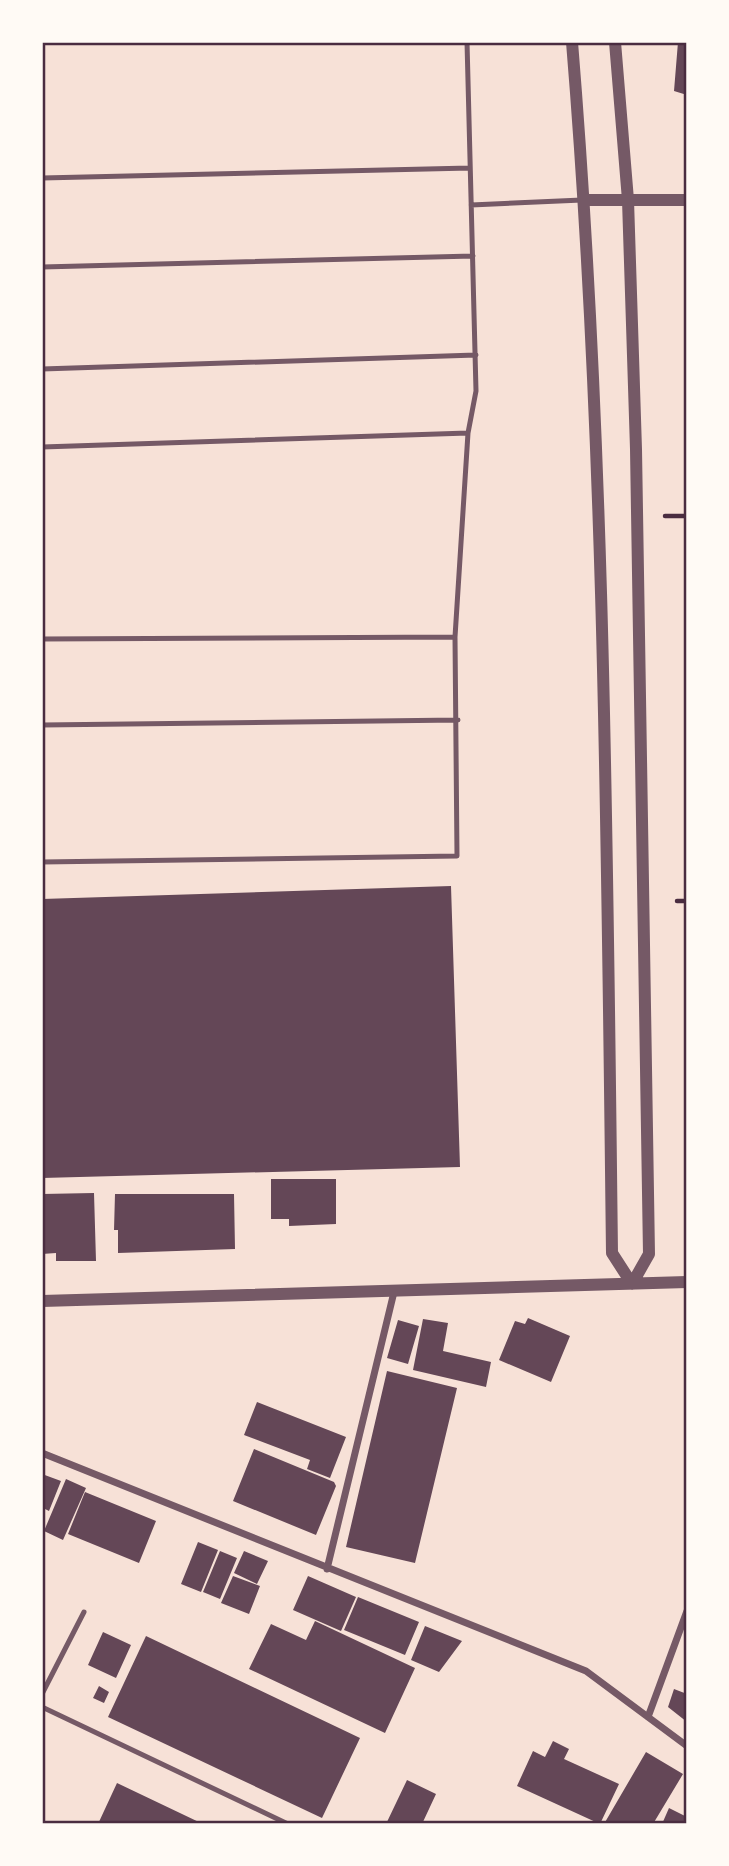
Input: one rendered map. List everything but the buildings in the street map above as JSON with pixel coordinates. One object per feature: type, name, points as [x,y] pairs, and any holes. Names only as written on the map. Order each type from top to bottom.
[{"type":"street","points":[[572,42],[585,200],[599,528],[612,1253],[632,1284]]},
{"type":"street","points":[[615,42],[628,200],[636,449],[649,1254],[632,1284]]},
{"type":"street","points":[[585,200],[687,200]]},
{"type":"street","points":[[42,1301],[687,1282]]},
{"type":"street","points":[[327,1569],[394,1292]]},
{"type":"street","points":[[42,1453],[586,1671],[687,1746]]},
{"type":"street","points":[[648,1717],[687,1611]]},
{"type":"lane","points":[[42,862],[457,856],[458,720],[455,637],[468,433],[476,391],[467,42]]},
{"type":"lane","points":[[42,178],[470,168]]},
{"type":"lane","points":[[471,205],[585,200]]},
{"type":"lane","points":[[42,267],[473,256]]},
{"type":"lane","points":[[42,369],[476,355]]},
{"type":"lane","points":[[42,447],[468,433]]},
{"type":"lane","points":[[42,639],[455,637]]},
{"type":"lane","points":[[42,725],[458,720]]},
{"type":"lane","points":[[42,1694],[84,1612]]},
{"type":"lane","points":[[42,1707],[289,1824]]},
{"type":"path","points":[[665,516],[687,516]]},
{"type":"path","points":[[677,901],[687,901]]}]
